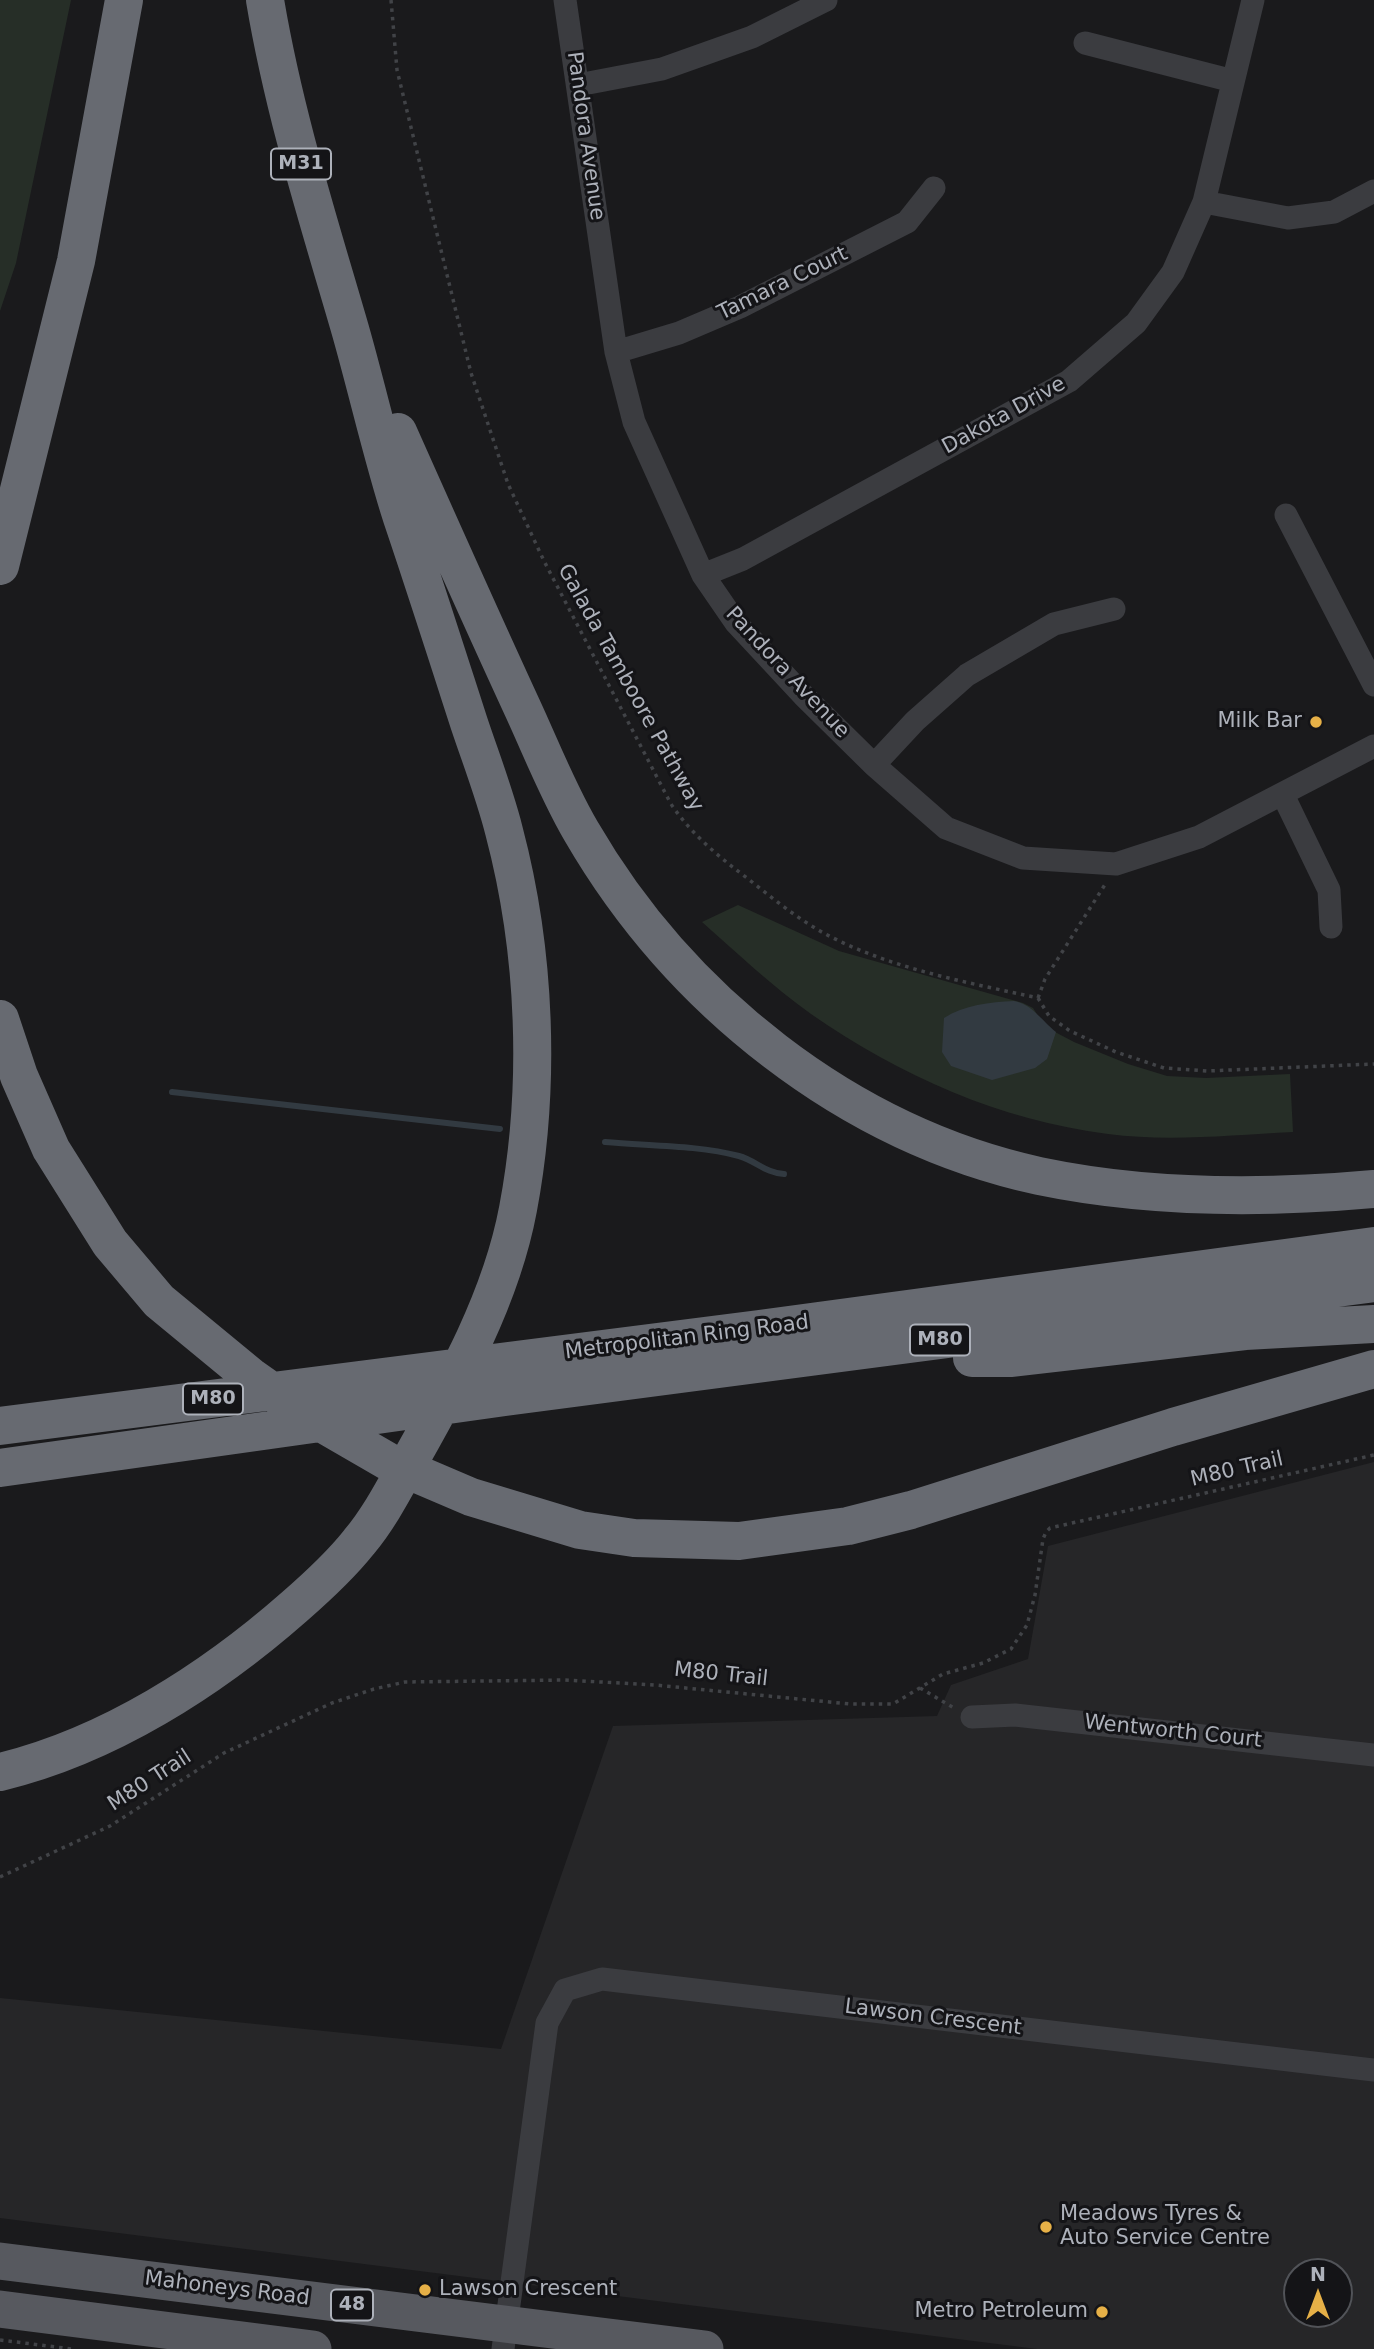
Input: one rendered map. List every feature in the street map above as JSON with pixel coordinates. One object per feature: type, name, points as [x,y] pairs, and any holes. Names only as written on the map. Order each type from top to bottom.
[{"type":"highway","points":[[0,566],[76,261],[124,0]]},
{"type":"highway","name":"M31","points":[[265,0],[296,146],[349,325]]},
{"type":"highway","points":[[0,466],[96,160]]},
{"type":"highway","points":[[349,325],[580,829],[639,917],[706,991],[761,1041],[852,1103],[901,1127],[971,1156],[1037,1175],[1100,1186],[1205,1194],[1287,1195],[1374,1189]]},
{"type":"highway","points":[[0,1772],[22,1767],[87,1741],[149,1712],[204,1678],[255,1641],[357,1545],[380,1513],[452,1386],[497,1285],[510,1242],[518,1207],[527,1136],[531,1075],[529,984],[523,919],[505,831],[399,509],[349,325]]},
{"type":"highway","points":[[0,1019],[19,1076],[51,1149],[110,1242],[159,1301],[250,1376],[340,1435],[388,1462],[471,1497],[580,1530],[634,1538],[739,1541],[848,1526],[911,1510],[1173,1427],[1374,1369]]},
{"type":"highway","name":"Metropolitan Ring Road","points":[[0,1426],[524,1360],[1374,1246]]},
{"type":"highway","name":"Metropolitan Ring Road","points":[[0,1468],[505,1397],[1374,1283]]},
{"type":"highway","points":[[806,1359],[1010,1358],[1245,1331],[1374,1324]]},
{"type":"main road","name":"Mahoneys Road","points":[[0,2261],[505,2336],[705,2349]]},
{"type":"main road","points":[[0,2309],[277,2347]]},
{"type":"street","name":"Pandora Avenue","points":[[565,0],[615,352],[634,422],[703,575],[736,623],[873,765],[946,828],[1023,858],[1116,864],[1199,837],[1374,746]]},
{"type":"street","points":[[578,85],[662,69],[752,37],[826,0]]},
{"type":"street","name":"Dakota Drive","points":[[703,575],[743,559],[1069,381],[1136,323],[1173,272],[1204,202],[1253,0]]},
{"type":"street","points":[[1085,43],[1233,81]]},
{"type":"street","name":"Tamara Court","points":[[615,352],[679,333],[740,307],[883,234],[906,222],[934,188]]},
{"type":"street","points":[[1204,202],[1288,218],[1334,212],[1374,191]]},
{"type":"street","points":[[1286,515],[1374,685]]},
{"type":"street","points":[[873,765],[915,721],[967,675],[1054,624],[1114,609]]},
{"type":"street","points":[[1283,795],[1329,890],[1331,927]]},
{"type":"street","name":"Wentworth Court","points":[[972,1717],[1015,1715],[1374,1755]]},
{"type":"street","name":"Lawson Crescent","points":[[505,2336],[547,2023],[565,1990],[602,1979],[1374,2070]]},
{"type":"path","name":"Galada Tamboore Pathway","points":[[391,0],[397,70],[471,373],[508,484],[544,561],[671,804],[683,822],[716,855],[790,912],[822,932],[847,944],[921,970],[1038,998]]},
{"type":"path","points":[[1116,864],[1045,979],[1038,998],[1049,1016],[1070,1031],[1116,1052],[1164,1068],[1207,1071],[1374,1064]]},
{"type":"path","name":"M80 Trail","points":[[0,1877],[110,1826],[224,1753],[332,1703],[405,1682],[565,1680],[655,1685],[850,1704],[892,1704],[943,1674],[1000,1656],[1011,1649],[1027,1625],[1043,1539],[1050,1528],[1374,1455]]},
{"type":"path","points":[[920,1688],[972,1717]]},
{"type":"path","points":[[0,2340],[72,2349]]},
{"type":"shaded area","points":[[0,0],[71,0],[16,263],[0,311]]},
{"type":"shaded area","points":[[738,905],[839,951],[1023,1003],[1033,1008],[1040,1019],[1055,1032],[1074,1042],[1128,1064],[1167,1076],[1206,1078],[1290,1074],[1293,1132],[1177,1138],[1108,1134],[1028,1118],[952,1092],[880,1057],[811,1014],[702,922]]},
{"type":"shaded area","points":[[1014,1001],[1031,1009],[1056,1032],[1047,1059],[1035,1068],[992,1080],[951,1066],[942,1052],[944,1018],[978,1005]]},
{"type":"shaded area","points":[[1374,1462],[1374,2349],[1037,2349],[0,2218],[0,1998],[501,2049],[613,1726],[937,1716],[951,1685],[1028,1659],[1048,1546]]},
{"type":"waterway","points":[[172,1092],[500,1129]]},
{"type":"waterway","points":[[605,1142],[723,1152],[784,1174]]},
{"type":"place","name":"Milk Bar","points":[[1316,722]]},
{"type":"place","name":"Meadows Tyres & Auto Service Centre","points":[[1046,2227]]},
{"type":"place","name":"Lawson Crescent","points":[[425,2290]]},
{"type":"place","name":"Metro Petroleum","points":[[1102,2312]]}]
